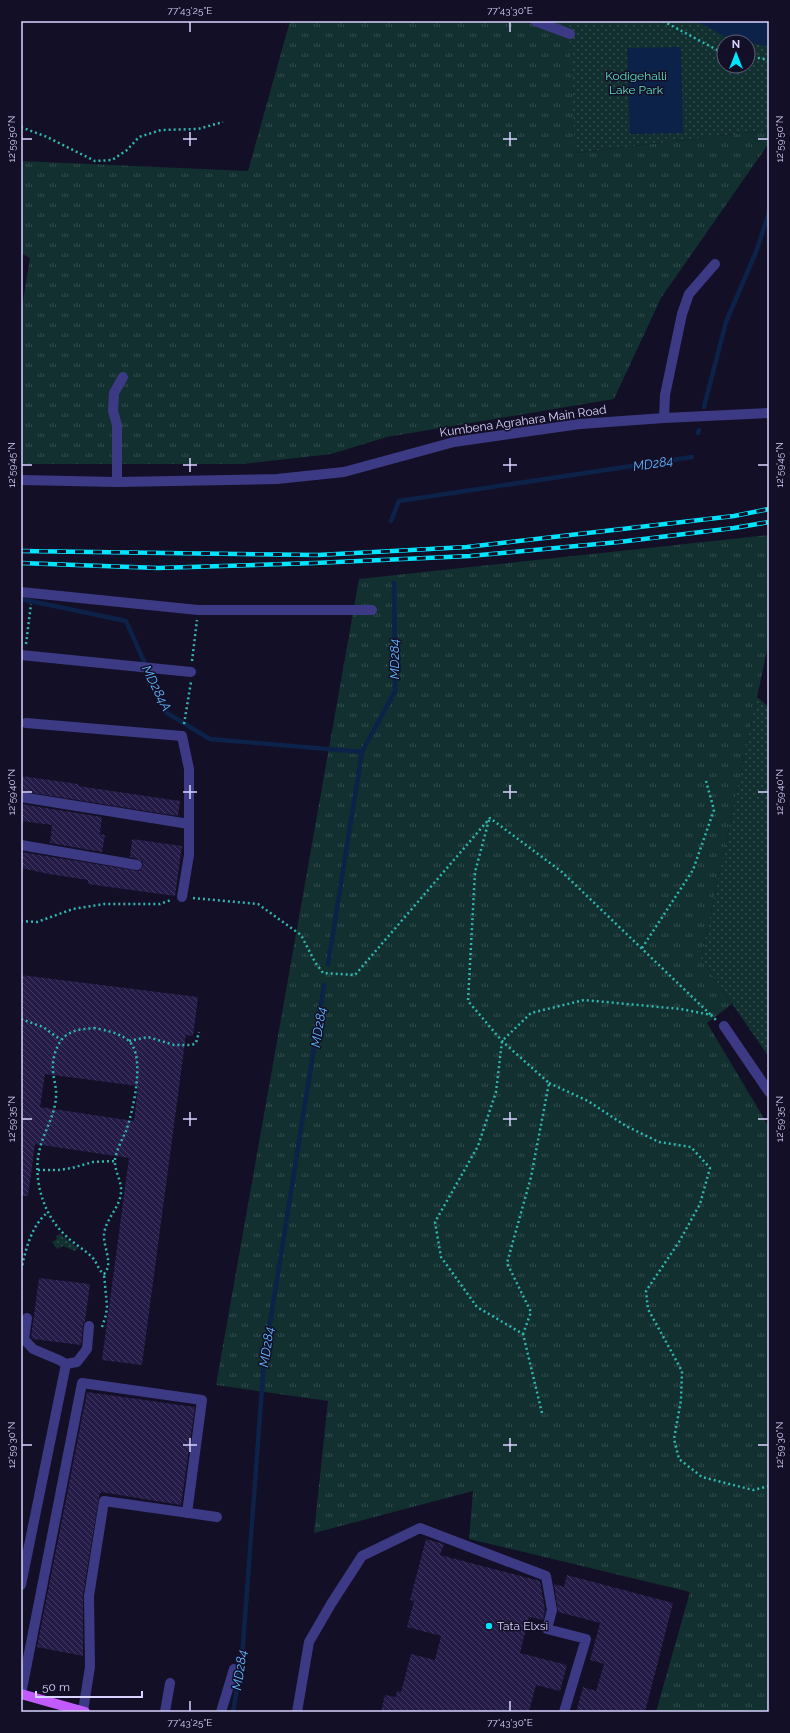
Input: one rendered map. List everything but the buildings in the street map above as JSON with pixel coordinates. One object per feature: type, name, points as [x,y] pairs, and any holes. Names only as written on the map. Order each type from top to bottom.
[{"type":"main road","points":[[21,1694],[84,1712]]},
{"type":"street","points":[[535,21],[570,34]]},
{"type":"street","points":[[664,418],[665,395],[682,314],[689,294],[715,264]]},
{"type":"street","points":[[117,482],[117,425],[113,411],[114,393],[123,377]]},
{"type":"street","name":"Kumbena Agrahara Main Road","points":[[21,480],[117,482],[277,479],[344,472],[454,442],[580,424],[769,412]]},
{"type":"street","points":[[21,592],[198,610],[372,610]]},
{"type":"street","points":[[23,655],[191,672]]},
{"type":"street","points":[[26,723],[182,736],[189,769],[189,855],[182,897]]},
{"type":"street","points":[[21,797],[189,824]]},
{"type":"street","points":[[21,845],[137,865]]},
{"type":"street","points":[[724,1026],[769,1092]]},
{"type":"street","points":[[27,1318],[24,1339],[33,1349],[66,1364],[77,1362],[87,1349],[89,1326]]},
{"type":"street","points":[[21,1585],[66,1364]]},
{"type":"street","points":[[21,1694],[82,1383],[202,1400],[186,1513]]},
{"type":"street","points":[[84,1712],[90,1667],[89,1596],[104,1501],[217,1517]]},
{"type":"street","points":[[297,1712],[309,1642],[331,1604],[362,1556],[420,1528],[546,1576],[552,1610],[547,1629],[586,1639],[564,1712]]},
{"type":"street","points":[[221,1712],[234,1669]]},
{"type":"street","points":[[164,1712],[170,1683]]},
{"type":"path","points":[[663,21],[716,49]]},
{"type":"path","points":[[756,58],[769,60]]},
{"type":"path","points":[[21,126],[95,161],[112,160],[127,150],[139,137],[161,130],[198,129],[223,122]]},
{"type":"path","points":[[23,655],[32,593]]},
{"type":"path","points":[[642,948],[693,870],[714,810],[706,781]]},
{"type":"path","points":[[490,818],[562,872],[724,1026]]},
{"type":"path","points":[[21,921],[37,922],[73,909],[104,904],[160,904],[182,897],[258,904],[301,935],[315,962],[323,973],[355,975],[490,818]]},
{"type":"path","points":[[490,818],[475,872],[468,1001],[502,1041],[549,1083],[588,1101],[626,1126],[659,1142],[691,1147],[710,1168],[700,1204],[679,1242],[646,1291],[648,1309],[682,1371],[681,1400],[674,1439],[679,1459],[702,1477],[753,1490],[769,1486]]},
{"type":"path","points":[[523,1334],[477,1307],[441,1257],[435,1222],[478,1146],[496,1092],[502,1041],[531,1013],[584,1000],[680,1009],[711,1015]]},
{"type":"path","points":[[21,1020],[43,1027],[61,1040]]},
{"type":"path","points":[[94,1028],[106,1030],[128,1041],[132,1044],[136,1054],[136,1085],[134,1101],[126,1131],[115,1161],[121,1191],[119,1202],[104,1233],[105,1248],[109,1264],[104,1274],[94,1259],[58,1228],[48,1212],[41,1193],[38,1170],[39,1153],[42,1138],[53,1114],[56,1097],[56,1085],[52,1063],[61,1040],[69,1033],[94,1028]]},
{"type":"path","points":[[128,1041],[148,1037],[174,1045],[192,1045],[196,1042],[199,1032]]},
{"type":"path","points":[[542,1413],[523,1334],[531,1312],[507,1263],[531,1177],[549,1083]]},
{"type":"path","points":[[38,1170],[59,1170],[93,1162],[115,1161]]},
{"type":"path","points":[[21,1270],[26,1248],[34,1230],[40,1219],[48,1212]]},
{"type":"path","points":[[21,1281],[21,1300]]},
{"type":"green space","points":[[290,21],[569,21],[576,153],[769,130],[769,143],[661,298],[614,399],[387,437],[331,454],[242,464],[21,464],[21,313],[30,258],[21,253],[21,161],[248,171]]},
{"type":"green space","name":"Kodigehalli Lake Park","points":[[569,21],[769,21],[769,130],[575,153]]},
{"type":"green space","points":[[769,535],[769,641],[701,959],[732,1004],[707,1023],[769,1127],[769,1712],[656,1712],[690,1592],[469,1539],[473,1491],[314,1533],[328,1401],[216,1385],[359,579]]},
{"type":"green space","points":[[757,697],[769,707],[769,1057],[701,959]]},
{"type":"green space","points":[[60,1234],[78,1248],[75,1251],[63,1246],[57,1249],[52,1242],[57,1239],[56,1236]]},
{"type":"water","points":[[696,21],[769,21],[769,47],[756,44],[756,34],[720,34]]},
{"type":"water","points":[[681,47],[683,133],[630,134],[627,48]]},
{"type":"waterway","name":"MD284","points":[[704,407],[726,322],[756,252],[769,213]]},
{"type":"waterway","name":"MD284","points":[[391,521],[399,501],[692,457]]},
{"type":"waterway","name":"MD284","points":[[328,964],[362,752],[395,691],[394,583]]},
{"type":"waterway","name":"MD284A","points":[[21,599],[126,621],[167,713],[210,739],[362,752]]},
{"type":"waterway","name":"MD284","points":[[233,1712],[242,1658],[264,1361],[324,985]]},
{"type":"railway","points":[[21,551],[318,555],[467,547],[734,516],[769,509]]},
{"type":"railway","points":[[21,563],[158,568],[470,556],[619,542],[734,528],[769,522]]},
{"type":"place","name":"Tata Elxsi","points":[[489,1626]]}]
